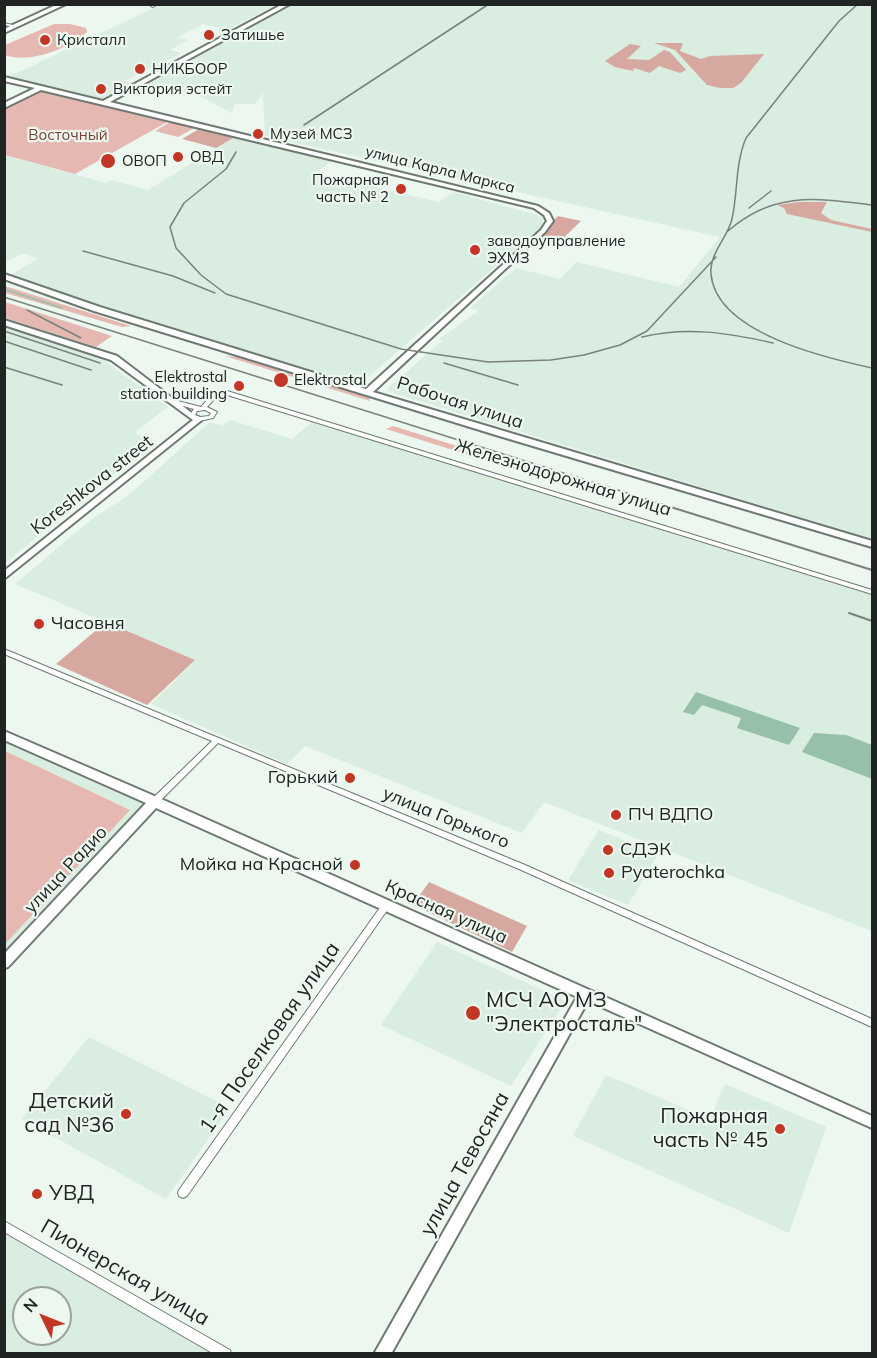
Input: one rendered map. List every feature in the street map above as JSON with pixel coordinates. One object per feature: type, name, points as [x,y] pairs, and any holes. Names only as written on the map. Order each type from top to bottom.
[{"type":"street","points":[[4,31],[64,4]]},
{"type":"street","points":[[104,104],[288,4]]},
{"type":"street","points":[[4,24],[15,26]]},
{"type":"street","name":"улица Карла Маркса","points":[[4,79],[498,197],[536,207],[547,214],[550,221],[543,231],[369,391]]},
{"type":"street","points":[[4,106],[40,88]]},
{"type":"street","name":"Рабочая улица","points":[[4,276],[97,309],[708,497],[873,544]]},
{"type":"street","points":[[4,322],[114,358],[170,401],[196,418],[208,418],[213,414],[211,410],[170,401]]},
{"type":"street","name":"Железнодорожная улица","points":[[202,408],[218,392],[242,398],[873,592]]},
{"type":"street","points":[[196,418],[194,411],[202,408]]},
{"type":"street","name":"Koreshkova street","points":[[4,576],[196,418]]},
{"type":"street","name":"улица Горького","points":[[4,651],[522,867],[873,1023]]},
{"type":"street","name":"Красная улица","points":[[4,735],[873,1122]]},
{"type":"street","points":[[155,801],[216,741]]},
{"type":"street","name":"улица Радио","points":[[4,963],[155,801]]},
{"type":"street","name":"1-я Поселковая улица","points":[[183,1193],[387,904]]},
{"type":"street","name":"улица Тевосяна","points":[[382,1353],[585,995]]},
{"type":"street","name":"Пионерская улица","points":[[4,1226],[226,1353]]},
{"type":"shaded area","points":[[160,5],[275,5],[227,30],[203,24],[178,37],[188,40],[170,50],[182,53],[125,81],[132,84],[104,99],[5,76],[17,73]]},
{"type":"shaded area","points":[[293,5],[872,5],[872,539],[390,392],[387,389],[442,341],[439,339],[479,311],[470,308],[516,268],[560,279],[576,262],[679,287],[720,237],[265,136],[263,93],[255,104],[235,104],[232,113],[200,96],[148,84]]},
{"type":"shaded area","points":[[654,43],[683,43],[680,51],[701,59],[710,56],[764,54],[741,83],[733,88],[720,88],[707,85],[675,50]]},
{"type":"shaded area","points":[[630,44],[641,46],[627,59],[649,60],[664,50],[670,52],[686,70],[680,73],[659,66],[650,73],[634,68],[633,71],[615,67],[605,61]]},
{"type":"shaded area","points":[[199,129],[233,138],[216,148],[182,139]]},
{"type":"shaded area","points":[[233,138],[332,161],[315,173],[439,202],[454,192],[542,217],[543,225],[359,385],[9,276],[38,259],[24,253],[5,262],[4,155],[106,183],[111,180],[148,190]]},
{"type":"shaded area","points":[[827,202],[821,213],[831,220],[872,229],[872,232],[787,214],[784,208],[777,205]]},
{"type":"shaded area","points":[[558,216],[581,221],[555,246],[533,242]]},
{"type":"shaded area","points":[[5,327],[99,357],[168,407],[134,433],[156,441],[5,563]]},
{"type":"shaded area","points":[[230,420],[292,439],[312,422],[872,592],[872,931],[544,802],[522,833],[305,746],[287,764],[151,704],[196,660],[15,584],[92,519],[129,495],[210,422],[222,426]]},
{"type":"shaded area","points":[[106,622],[195,660],[147,705],[56,664]]},
{"type":"shaded area","points":[[696,692],[800,728],[789,745],[737,728],[741,718],[702,705],[694,715],[683,712]]},
{"type":"shaded area","points":[[814,733],[846,735],[872,745],[872,779],[802,752]]},
{"type":"shaded area","points":[[5,735],[155,801],[5,963]]},
{"type":"shaded area","points":[[599,830],[658,854],[628,905],[568,880]]},
{"type":"shaded area","points":[[429,882],[527,926],[512,952],[413,905]]},
{"type":"shaded area","name":"МСЧ АО МЗ \"Электросталь\"","points":[[437,942],[565,1001],[511,1086],[381,1025]]},
{"type":"shaded area","name":"Детский сад №36","points":[[89,1037],[230,1108],[166,1199],[22,1119]]},
{"type":"shaded area","points":[[606,1075],[710,1119],[725,1084],[826,1127],[789,1233],[573,1136]]},
{"type":"shaded area","points":[[4,1226],[226,1353],[5,1353]]},
{"type":"green space","name":"Кристалл","points":[[54,24],[70,24],[86,28],[87,32],[70,44],[48,53],[25,58],[5,55],[5,45]]},
{"type":"green space","name":"Восточный","points":[[40,91],[167,122],[75,174],[5,155],[5,109]]},
{"type":"green space","points":[[170,122],[196,127],[178,137],[155,131]]},
{"type":"green space","points":[[5,286],[131,326],[122,327],[5,293]]},
{"type":"green space","points":[[5,302],[112,336],[96,347],[5,318]]},
{"type":"green space","points":[[225,356],[237,357],[369,397],[370,401]]},
{"type":"green space","points":[[393,426],[597,490],[606,498],[386,429]]},
{"type":"green space","points":[[4,751],[130,810],[5,944]]},
{"type":"waterway","points":[[4,289],[62,308]]},
{"type":"railway","points":[[304,125],[489,4]]},
{"type":"railway","points":[[713,260],[732,219],[738,168],[746,138],[839,21],[858,4]]},
{"type":"railway","points":[[236,152],[226,169],[184,203],[170,227],[176,248],[201,275],[226,294],[401,349],[488,362],[551,360],[584,355],[620,345],[647,331],[713,260]]},
{"type":"railway","points":[[749,208],[771,191]]},
{"type":"railway","points":[[728,231],[745,218],[779,203],[796,200],[832,200],[872,205]]},
{"type":"railway","points":[[83,251],[173,276],[215,293]]},
{"type":"railway","points":[[713,260],[716,257]]},
{"type":"railway","points":[[713,260],[711,274],[717,295],[732,312],[752,327],[802,349],[872,368]]},
{"type":"railway","points":[[4,297],[646,499]]},
{"type":"railway","points":[[27,310],[81,338]]},
{"type":"railway","points":[[4,331],[100,363]]},
{"type":"railway","points":[[642,337],[691,331],[740,336],[773,343]]},
{"type":"railway","points":[[4,341],[91,370]]},
{"type":"railway","points":[[444,363],[518,385]]},
{"type":"railway","points":[[4,367],[62,385]]},
{"type":"railway","points":[[642,498],[872,570]]},
{"type":"railway","points":[[849,613],[872,621]]},
{"type":"place","name":"Затишье","points":[[209,35]]},
{"type":"place","name":"Кристалл","points":[[45,40]]},
{"type":"place","name":"НИКБООР","points":[[140,69]]},
{"type":"place","name":"Виктория эстейт","points":[[101,89]]},
{"type":"place","name":"Музей МСЗ","points":[[258,134]]},
{"type":"place","name":"ОВД","points":[[178,157]]},
{"type":"place","name":"ОВОП","points":[[108,161]]},
{"type":"place","name":"Пожарная часть № 2","points":[[401,189]]},
{"type":"place","name":"заводоуправление ЭХМЗ","points":[[475,250]]},
{"type":"place","name":"Elektrostal","points":[[281,380]]},
{"type":"place","name":"Elektrostal station building","points":[[239,386]]},
{"type":"place","name":"Часовня","points":[[39,624]]},
{"type":"place","name":"Горький","points":[[350,778]]},
{"type":"place","name":"ПЧ ВДПО","points":[[616,815]]},
{"type":"place","name":"СДЭК","points":[[608,850]]},
{"type":"place","name":"Мойка на Красной","points":[[355,865]]},
{"type":"place","name":"Pyaterochka","points":[[609,873]]},
{"type":"place","name":"МСЧ АО МЗ \"Электросталь\"","points":[[473,1013]]},
{"type":"place","name":"Детский сад №36","points":[[126,1114]]},
{"type":"place","name":"Пожарная часть № 45","points":[[780,1129]]},
{"type":"place","name":"УВД","points":[[37,1194]]}]
